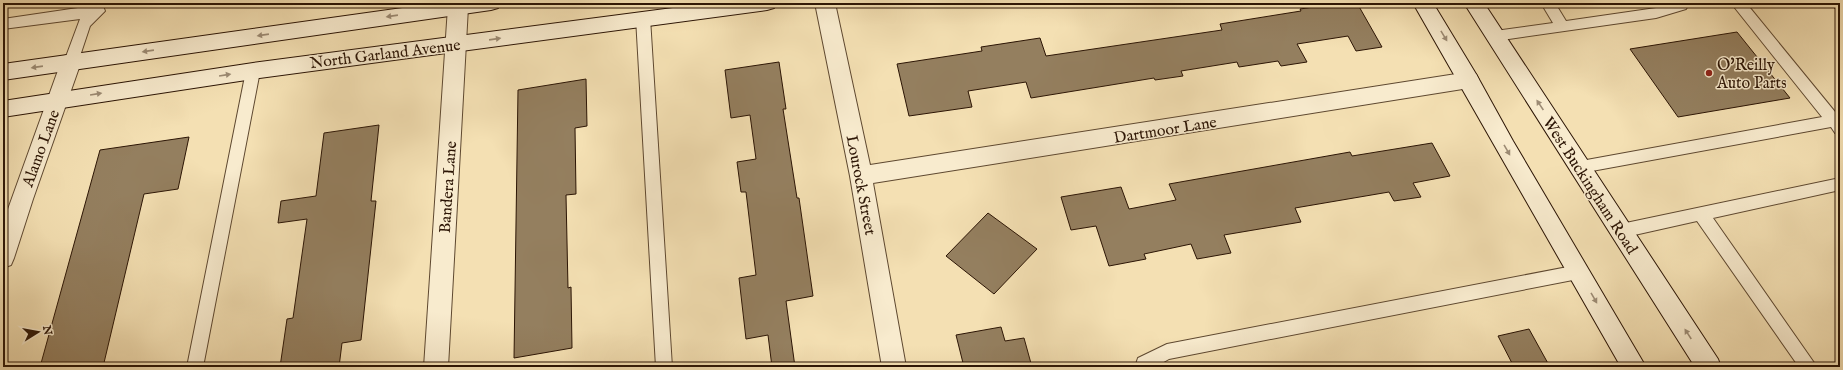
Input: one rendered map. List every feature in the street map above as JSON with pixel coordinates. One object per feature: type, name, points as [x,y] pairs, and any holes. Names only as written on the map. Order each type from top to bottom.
[{"type":"main road","points":[[3,72],[491,3]]},
{"type":"main road","name":"North Garland Avenue","points":[[3,108],[253,71],[643,18],[767,3]]},
{"type":"main road","name":"Lourock Street","points":[[825,3],[861,176],[894,367]]},
{"type":"main road","points":[[1424,3],[1470,80],[1505,147],[1634,367]]},
{"type":"main road","name":"West Buckingham Road","points":[[1474,3],[1709,367]]},
{"type":"main road","name":"Bandera Lane","points":[[436,367],[458,7]]},
{"type":"main road","name":"Alamo Lane","points":[[3,258],[22,199],[71,62]]},
{"type":"main road","name":"Dartmoor Lane","points":[[861,176],[1470,80]]},
{"type":"lane","points":[[1548,3],[1562,26]]},
{"type":"lane","points":[[1495,36],[1656,13],[1682,5],[1682,3]]},
{"type":"lane","points":[[1581,167],[1837,125],[1738,3]]},
{"type":"lane","points":[[3,24],[99,7]]},
{"type":"lane","points":[[71,62],[84,23],[99,7]]},
{"type":"lane","points":[[643,18],[664,367]]},
{"type":"lane","points":[[195,367],[253,71]]},
{"type":"lane","points":[[1621,231],[1840,184]]},
{"type":"lane","points":[[1700,214],[1809,367]]},
{"type":"lane","points":[[1142,367],[1144,364],[1167,352],[1578,272]]},
{"type":"building","points":[[1341,3],[1357,3],[1382,47],[1356,51],[1348,36],[1297,44],[1307,62],[1281,66],[1278,61],[1239,67],[1237,62],[1181,71],[1183,76],[1155,80],[1154,78],[1031,98],[1026,82],[968,91],[972,107],[909,116],[897,64],[982,51],[981,47],[1040,38],[1046,56],[1222,30],[1220,24]]},
{"type":"building","name":"O'Reilly Auto Parts","points":[[1737,32],[1790,98],[1678,117],[1630,49]]},
{"type":"building","points":[[779,62],[786,109],[783,109],[797,198],[799,198],[813,296],[786,301],[795,367],[772,367],[768,335],[746,339],[739,278],[756,275],[746,192],[741,192],[737,162],[756,159],[750,115],[731,118],[725,70]]},
{"type":"building","points":[[586,79],[587,126],[575,128],[576,194],[566,195],[568,288],[571,287],[572,348],[514,358],[518,90]]},
{"type":"building","points":[[379,125],[371,201],[376,201],[361,340],[342,343],[339,367],[280,367],[287,319],[293,318],[307,219],[278,223],[281,201],[316,196],[324,133]]},
{"type":"building","points":[[189,137],[178,189],[144,194],[103,367],[40,367],[100,150]]},
{"type":"building","points":[[1432,143],[1450,176],[1413,183],[1421,197],[1394,201],[1389,192],[1295,208],[1301,222],[1224,235],[1231,253],[1197,259],[1191,244],[1144,254],[1146,259],[1109,266],[1096,226],[1071,230],[1061,197],[1121,187],[1129,209],[1176,200],[1169,184],[1350,152],[1352,156]]},
{"type":"building","points":[[988,213],[1037,249],[994,294],[946,256]]},
{"type":"building","points":[[1001,327],[1005,341],[1024,338],[1032,367],[964,367],[956,335]]},
{"type":"building","points":[[1529,329],[1550,367],[1514,367],[1498,336]]},
{"type":"place","name":"O'Reilly Auto Parts","points":[[1709,73]]}]
